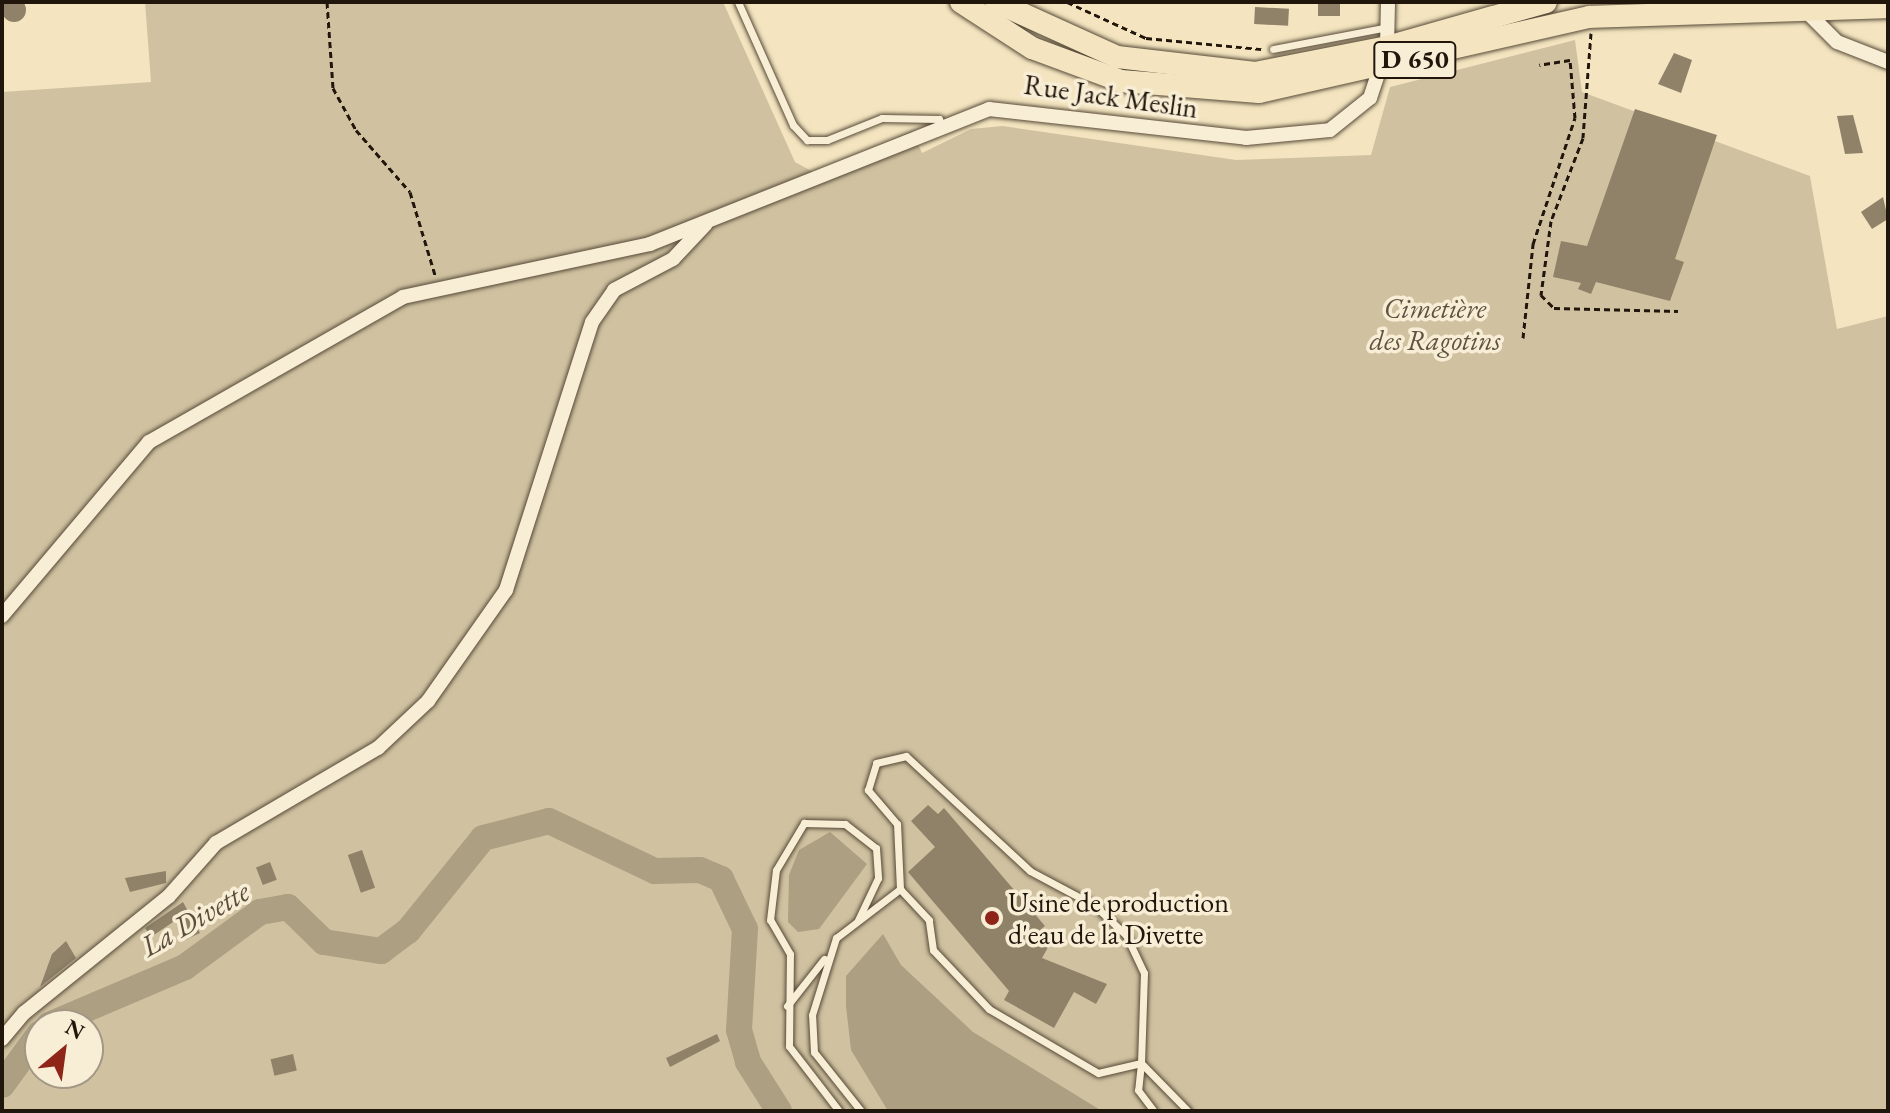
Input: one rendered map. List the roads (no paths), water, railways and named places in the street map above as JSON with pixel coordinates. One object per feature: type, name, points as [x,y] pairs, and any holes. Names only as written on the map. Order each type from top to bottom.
[{"type":"main road","name":"D 650","points":[[961,2],[1078,68],[1183,91],[1259,92],[1385,47],[1546,2]]},
{"type":"main road","name":"D 650","points":[[996,2],[1063,38],[1176,69],[1255,73],[1385,47],[1590,17],[1888,7]]},
{"type":"street","name":"Rue Jack Meslin","points":[[2,616],[149,442],[373,312],[438,286],[626,251],[706,224],[942,126],[1008,107],[1207,136],[1297,136],[1356,116],[1385,47],[1388,2]]},
{"type":"street","points":[[1807,12],[1837,42],[1888,62]]},
{"type":"street","points":[[2,1039],[24,1013],[169,896],[216,843],[378,748],[428,701],[506,590],[592,322],[614,290],[673,259],[706,224]]},
{"type":"lane","points":[[738,2],[793,125],[807,140],[827,140],[882,118],[939,119],[942,126]]},
{"type":"lane","points":[[1273,49],[1385,47]]},
{"type":"lane","points":[[1141,1063],[1098,1073],[989,1009],[933,950],[929,920],[900,889],[897,824],[867,781],[876,763],[895,755],[915,763],[1030,871],[1094,905],[1126,935],[1144,973],[1141,1063],[1138,1090],[1154,1111]]},
{"type":"lane","points":[[839,1111],[797,1064],[787,1006],[790,954],[770,907],[776,870],[804,823],[845,824],[876,848],[878,878],[858,920]]},
{"type":"lane","points":[[787,1006],[858,920],[900,889]]},
{"type":"lane","points":[[825,957],[810,1043],[861,1111]]},
{"type":"lane","points":[[1141,1063],[1188,1111]]},
{"type":"waterway","name":"La Divette","points":[[87,1009],[185,967],[260,912],[288,907],[324,942],[381,951],[408,931],[483,838],[549,821],[655,871],[700,870],[721,879],[745,929],[739,1030],[748,1062],[779,1111]]},
{"type":"waterway","name":"La Divette","points":[[2,1085],[24,1055]]},
{"type":"place","name":"Usine de production d'eau de la Divette","points":[[992,918]]},
{"type":"park label","name":"Cimetière des Ragotins","points":[[1435,324]]}]
